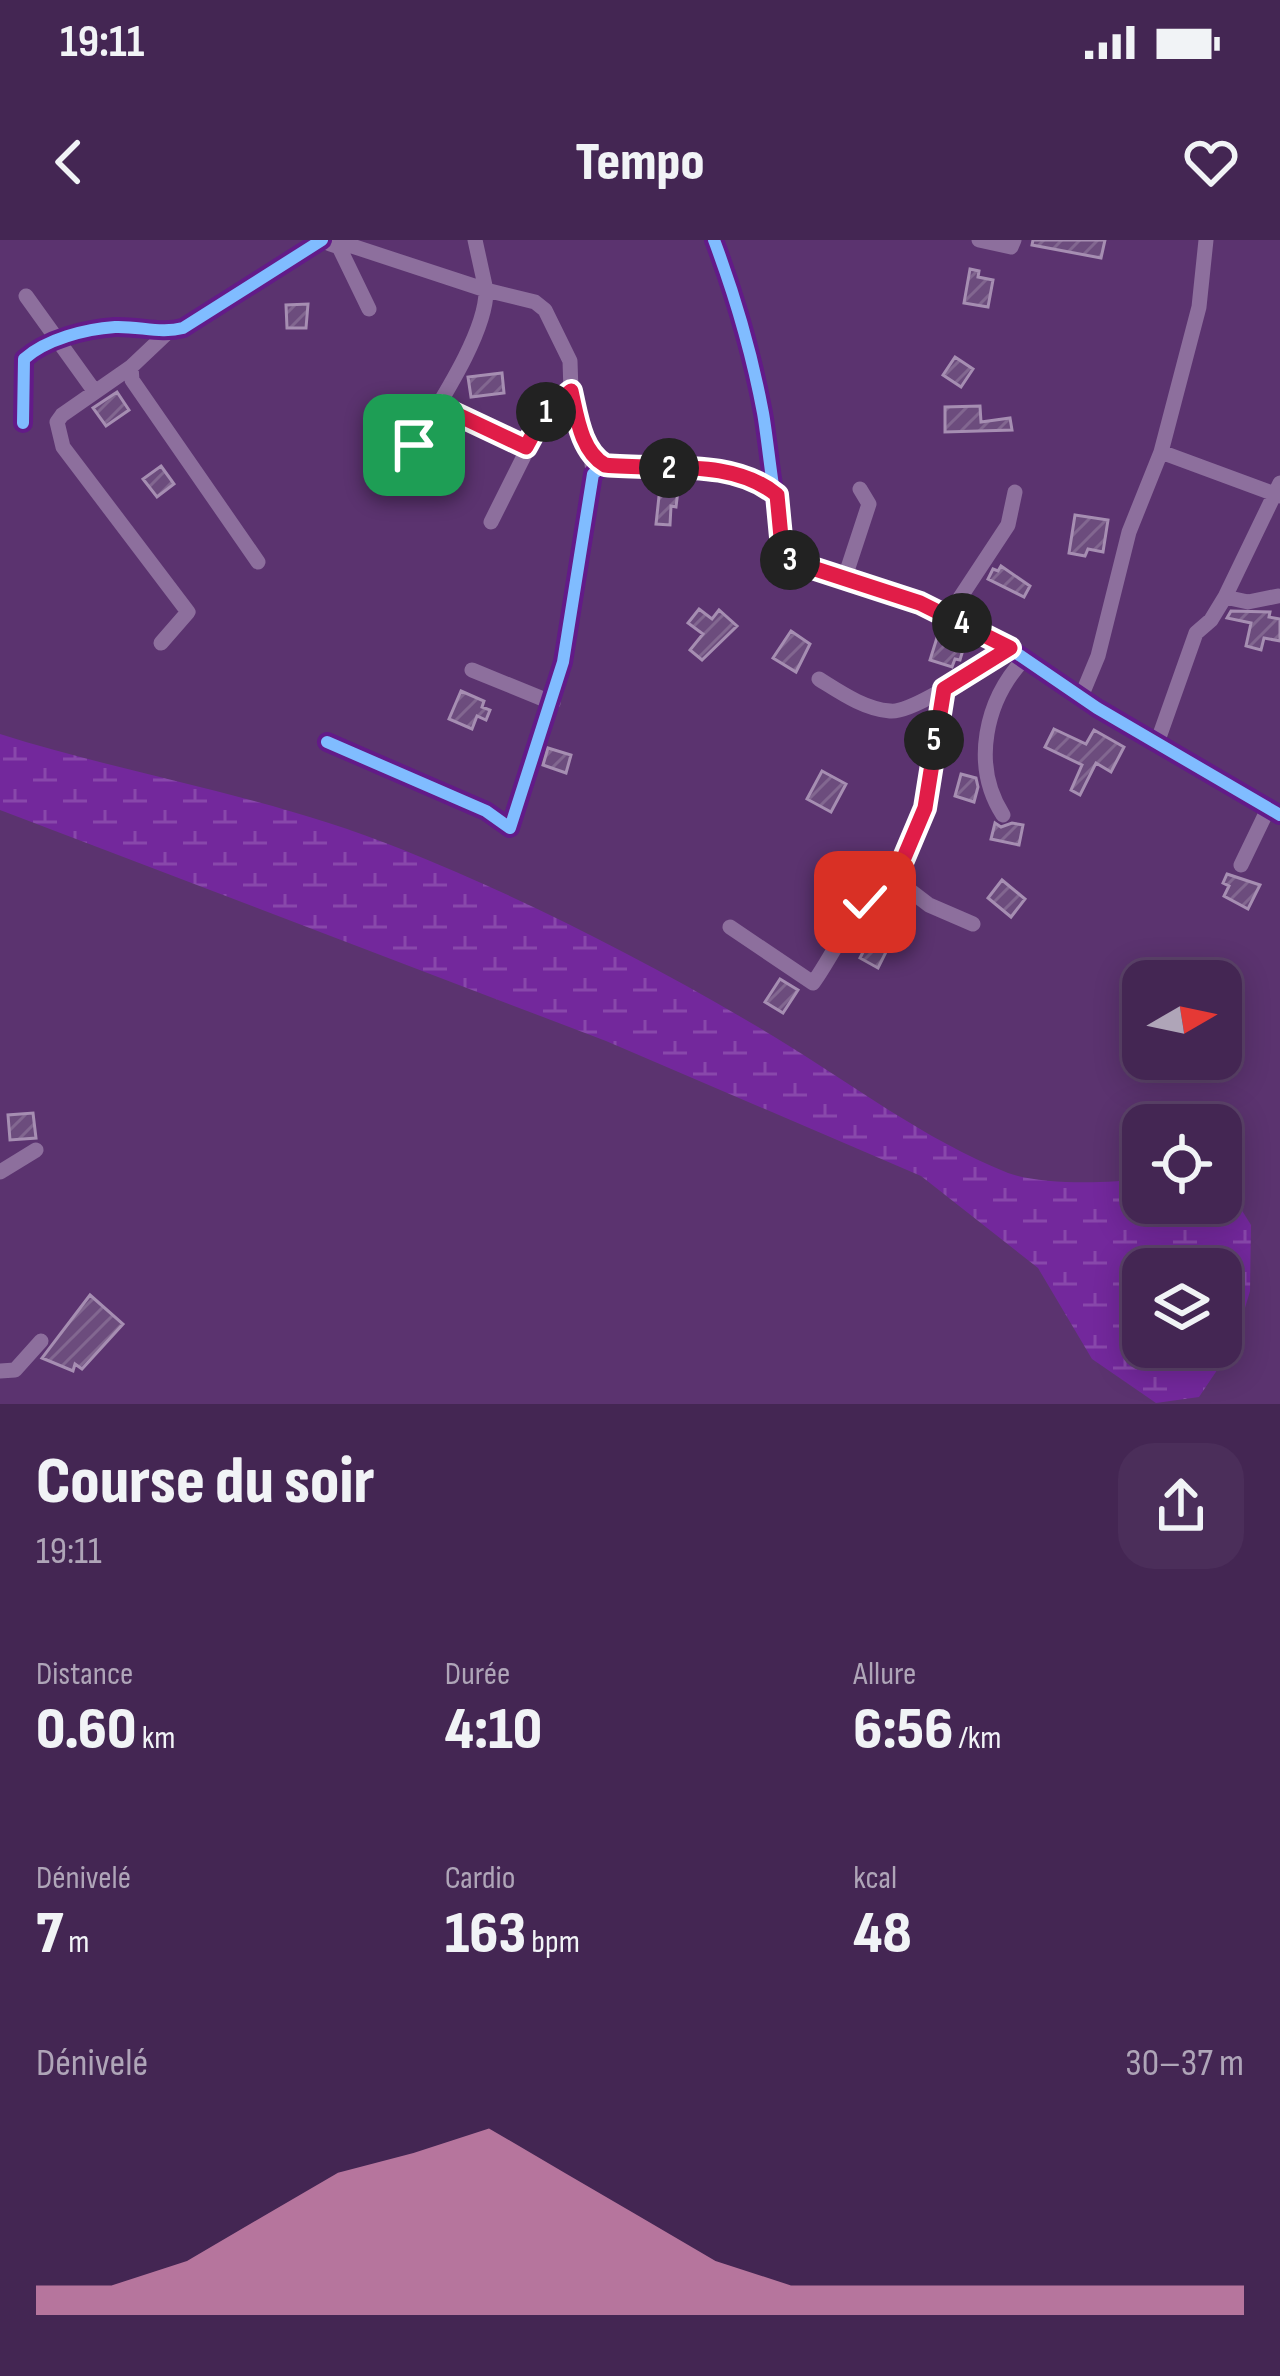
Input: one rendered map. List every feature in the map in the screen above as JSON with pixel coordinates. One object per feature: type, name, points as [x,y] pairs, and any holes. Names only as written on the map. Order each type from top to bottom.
[{"type":"street","points":[[23,423],[24,359],[35,349],[114,327],[168,332],[183,328],[322,240],[535,302],[545,310],[571,362],[571,391],[581,432],[597,466],[572,594],[573,618],[553,703],[510,828],[486,811],[327,742]]},
{"type":"street","points":[[414,445],[439,406],[479,323],[486,290],[475,240]]},
{"type":"street","points":[[714,240],[734,294],[772,466],[781,537],[791,561],[948,616],[1010,648],[1081,697],[1274,813],[1241,865]]},
{"type":"street","points":[[979,240],[1011,247],[1014,240]]},
{"type":"street","points":[[1081,697],[1098,656],[1129,532],[1161,452],[1199,307],[1206,240]]},
{"type":"street","points":[[338,244],[369,309]]},
{"type":"street","points":[[26,296],[95,392]]},
{"type":"street","points":[[161,643],[188,611],[63,446],[57,422],[131,368],[168,332]]},
{"type":"street","points":[[131,368],[142,398],[258,562]]},
{"type":"street","points":[[491,522],[545,412],[571,391]]},
{"type":"street","points":[[439,406],[526,447]]},
{"type":"street","points":[[1156,743],[1196,633],[1225,597],[1278,491],[1161,452]]},
{"type":"street","points":[[597,466],[705,469],[758,478],[777,495]]},
{"type":"street","points":[[758,478],[772,466]]},
{"type":"street","points":[[844,580],[869,504],[860,489]]},
{"type":"street","points":[[948,616],[1007,525],[1015,492]]},
{"type":"street","points":[[1225,597],[1249,602],[1278,596]]},
{"type":"street","points":[[819,679],[855,700],[890,711],[904,709],[1010,648]]},
{"type":"street","points":[[1003,815],[985,773],[986,743],[1000,688],[1025,658]]},
{"type":"street","points":[[472,670],[553,703]]},
{"type":"street","points":[[730,927],[813,982],[865,902],[882,883],[895,879],[925,808],[944,689]]},
{"type":"street","points":[[895,879],[928,905],[973,924]]},
{"type":"street","points":[[0,1172],[36,1150]]},
{"type":"street","points":[[0,1371],[15,1370],[41,1341]]},
{"type":"green space","points":[[0,734],[302,815],[449,869],[637,959],[977,1159],[1038,1180],[1122,1180],[1122,1224],[1242,1224],[1242,1211],[1251,1225],[1250,1291],[1242,1318],[1242,1248],[1122,1248],[1122,1368],[1219,1368],[1199,1397],[1156,1403],[1092,1359],[1038,1268],[921,1176],[606,1041],[0,810]]},
{"type":"building","points":[[1033,240],[1105,240],[1101,258],[1032,245]]},
{"type":"building","points":[[970,269],[979,271],[978,277],[993,280],[988,307],[964,303]]},
{"type":"building","points":[[308,304],[306,328],[287,328],[286,305]]},
{"type":"building","points":[[955,357],[973,369],[961,387],[943,375]]},
{"type":"building","points":[[502,373],[504,393],[471,397],[468,377]]},
{"type":"building","points":[[117,392],[129,410],[106,426],[93,408]]},
{"type":"building","points":[[980,406],[981,422],[1010,418],[1012,430],[945,432],[945,407]]},
{"type":"building","points":[[161,466],[174,484],[157,497],[143,479]]},
{"type":"building","points":[[660,487],[678,490],[670,525],[656,524]]},
{"type":"building","points":[[1075,515],[1108,520],[1103,552],[1069,553]]},
{"type":"building","points":[[1001,566],[1030,586],[1024,597],[988,579]]},
{"type":"building","points":[[699,609],[712,619],[719,610],[737,626],[702,660],[690,650],[703,634],[688,623]]},
{"type":"building","points":[[1231,611],[1270,612],[1269,617],[1280,619],[1280,641],[1264,638],[1261,650],[1246,646],[1251,623],[1227,618]]},
{"type":"building","points":[[940,628],[965,643],[960,660],[955,659],[952,667],[930,660]]},
{"type":"building","points":[[791,631],[810,644],[796,672],[773,658]]},
{"type":"building","points":[[461,691],[484,701],[482,707],[490,710],[486,720],[477,716],[472,729],[449,719]]},
{"type":"building","points":[[1054,729],[1086,744],[1094,730],[1124,747],[1111,772],[1096,763],[1080,795],[1071,790],[1082,765],[1045,747]]},
{"type":"building","points":[[548,748],[571,755],[566,773],[543,765]]},
{"type":"building","points":[[822,771],[846,784],[831,812],[807,799]]},
{"type":"building","points":[[961,774],[976,778],[974,802],[955,796]]},
{"type":"building","points":[[995,823],[1023,825],[1019,845],[991,839]]},
{"type":"building","points":[[1227,874],[1260,885],[1248,909],[1224,896],[1229,886],[1223,883]]},
{"type":"building","points":[[1002,880],[1025,899],[1011,917],[988,898]]},
{"type":"building","points":[[874,931],[892,940],[878,968],[860,958]]},
{"type":"building","points":[[780,979],[798,990],[783,1013],[765,1002]]},
{"type":"building","points":[[33,1113],[36,1138],[10,1140],[8,1115]]},
{"type":"building","points":[[90,1295],[123,1324],[82,1369],[75,1364],[73,1371],[42,1358]]},
{"type":"cycle path","points":[[23,423],[24,359],[33,352],[92,330],[183,328],[322,240]]},
{"type":"cycle path","points":[[714,240],[754,369],[777,512],[791,561],[919,603],[1009,648],[1097,708],[1280,815]]},
{"type":"cycle path","points":[[327,742],[486,811],[510,828],[563,662],[593,474],[605,465],[717,470],[759,483],[777,495]]},
{"type":"route","points":[[414,445],[439,406],[526,447],[545,412],[571,391],[593,458],[605,465],[705,469],[758,478],[777,495],[781,537],[791,561],[920,603],[1010,648],[944,689],[925,808],[895,879],[882,883],[865,902]]}]
